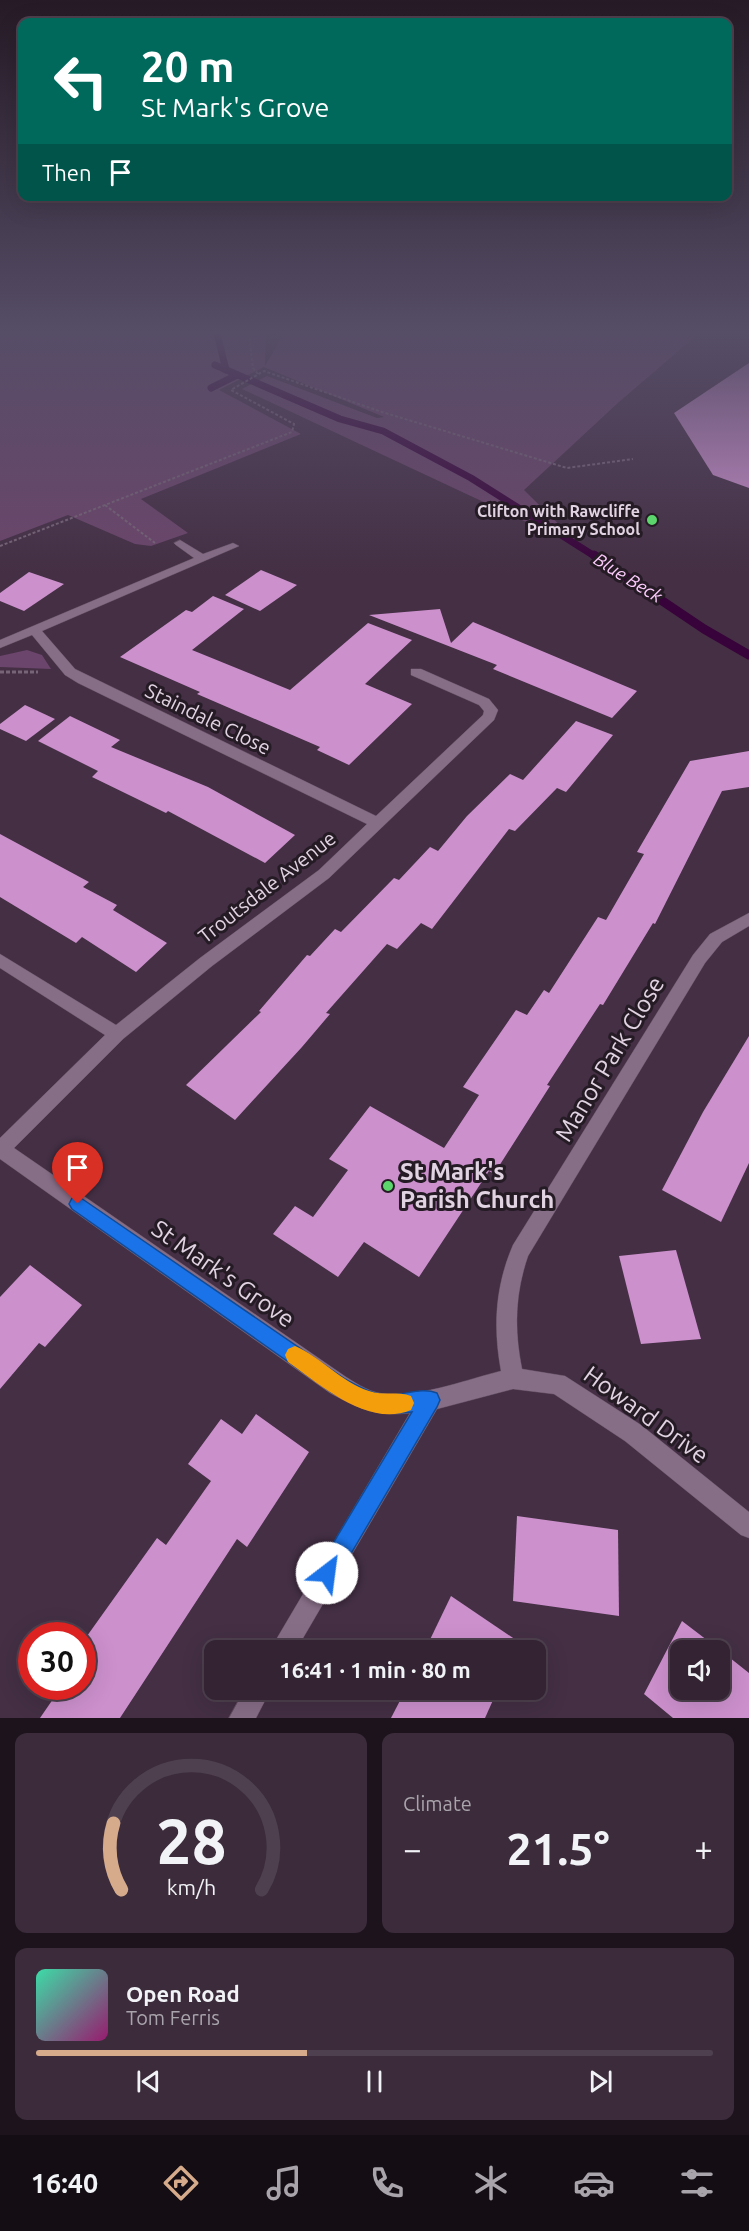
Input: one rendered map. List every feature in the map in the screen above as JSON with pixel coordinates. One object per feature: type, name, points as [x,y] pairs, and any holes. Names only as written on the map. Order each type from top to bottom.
[{"type":"street","points":[[180,543],[202,559]]},
{"type":"street","points":[[0,644],[233,546]]},
{"type":"street","name":"Staindale Close","points":[[35,630],[70,672],[83,680],[378,823]]},
{"type":"street","name":"Troutsdale Avenue","points":[[0,1150],[117,1034],[206,962],[324,874],[489,717],[491,710],[484,702],[416,672]]},
{"type":"street","name":"Manor Park Close","points":[[513,1378],[504,1317],[508,1282],[520,1252],[699,959],[716,938],[749,919]]},
{"type":"street","points":[[0,960],[117,1034]]},
{"type":"street","name":"St Mark's Grove","points":[[0,1150],[338,1385],[364,1400],[388,1405],[430,1400]]},
{"type":"street","name":"Howard Drive","points":[[430,1400],[513,1378],[557,1384],[633,1433],[749,1527]]},
{"type":"street","points":[[288,1640],[430,1400]]},
{"type":"street","points":[[242,1718],[253,1700]]},
{"type":"path","points":[[0,546],[292,432],[294,424],[274,413]]},
{"type":"path","points":[[386,413],[567,468],[633,459]]},
{"type":"path","points":[[105,505],[154,543],[180,543]]},
{"type":"shaded area","points":[[0,413],[262,413],[301,434],[141,499],[188,533],[151,546],[135,544],[68,515],[0,541]]},
{"type":"shaded area","points":[[294,413],[364,413],[377,418],[384,417],[375,413],[607,413],[524,490],[584,549]]},
{"type":"shaded area","points":[[27,650],[42,655],[51,669],[0,667],[0,656]]},
{"type":"building","points":[[674,413],[749,413],[749,488],[713,475]]},
{"type":"building","points":[[261,570],[297,585],[260,611],[225,595]]},
{"type":"building","points":[[29,572],[64,584],[24,611],[0,601],[0,593]]},
{"type":"building","points":[[213,596],[244,609],[192,650],[290,690],[368,623],[412,640],[365,684],[412,704],[349,765],[317,750],[320,747],[197,694],[200,692],[120,657],[186,610],[192,612]]},
{"type":"building","points":[[440,609],[451,643],[473,622],[637,691],[612,718],[493,669],[497,665],[369,615]]},
{"type":"building","points":[[25,705],[55,719],[26,741],[0,729],[0,724]]},
{"type":"building","points":[[70,716],[120,740],[111,747],[208,787],[295,835],[265,863],[168,811],[166,813],[92,777],[98,771],[38,741]]},
{"type":"building","points":[[576,721],[613,735],[566,792],[557,788],[515,831],[509,829],[432,929],[421,923],[397,949],[387,944],[326,1013],[330,1014],[302,1047],[235,1120],[186,1085],[261,1012],[259,1011],[307,955],[310,956],[335,929],[341,932],[394,878],[399,880],[430,847],[438,851],[467,816],[510,774],[523,780]]},
{"type":"building","points":[[749,751],[749,787],[722,791],[655,924],[653,923],[603,1005],[600,1004],[547,1085],[550,1086],[494,1174],[489,1171],[419,1277],[364,1242],[338,1277],[273,1234],[295,1206],[313,1217],[348,1170],[329,1159],[370,1106],[444,1148],[479,1095],[463,1087],[516,1010],[527,1015],[544,990],[549,993],[598,917],[606,920],[644,854],[637,852],[690,761]]},
{"type":"building","points":[[0,834],[89,882],[83,887],[117,905],[113,910],[167,943],[136,972],[82,937],[76,943],[0,897]]},
{"type":"building","points":[[749,1036],[749,1163],[721,1222],[662,1190],[703,1112]]},
{"type":"building","points":[[676,1250],[701,1339],[641,1344],[619,1256]]},
{"type":"building","points":[[30,1265],[82,1305],[45,1347],[39,1343],[0,1389],[0,1297]]},
{"type":"building","points":[[256,1414],[309,1452],[247,1547],[237,1539],[120,1718],[40,1718],[52,1700],[96,1700],[96,1623],[157,1538],[166,1545],[211,1481],[188,1464],[221,1419],[242,1434]]},
{"type":"building","points":[[517,1516],[618,1530],[619,1616],[513,1601]]},
{"type":"building","points":[[451,1596],[516,1640],[430,1640]]},
{"type":"building","points":[[682,1621],[707,1640],[672,1640]]},
{"type":"building","points":[[670,1644],[670,1700],[730,1700],[730,1658],[749,1673],[749,1718],[673,1718],[644,1694]]},
{"type":"building","points":[[400,1700],[493,1700],[485,1718],[391,1718]]},
{"type":"waterway","name":"Blue Beck","points":[[327,413],[383,431],[471,478],[596,557]]},
{"type":"waterway","name":"Blue Beck","points":[[594,555],[704,629],[749,655]]},
{"type":"slow traffic","points":[[295,1355],[364,1400],[388,1405],[404,1403]]},
{"type":"place","name":"Clifton with Rawcliffe Primary School","points":[[652,520]]},
{"type":"place","name":"St Mark's Parish Church","points":[[388,1186]]},
{"type":"route","points":[[78,1204],[338,1385],[364,1400],[388,1405],[430,1400],[327,1573]]}]
